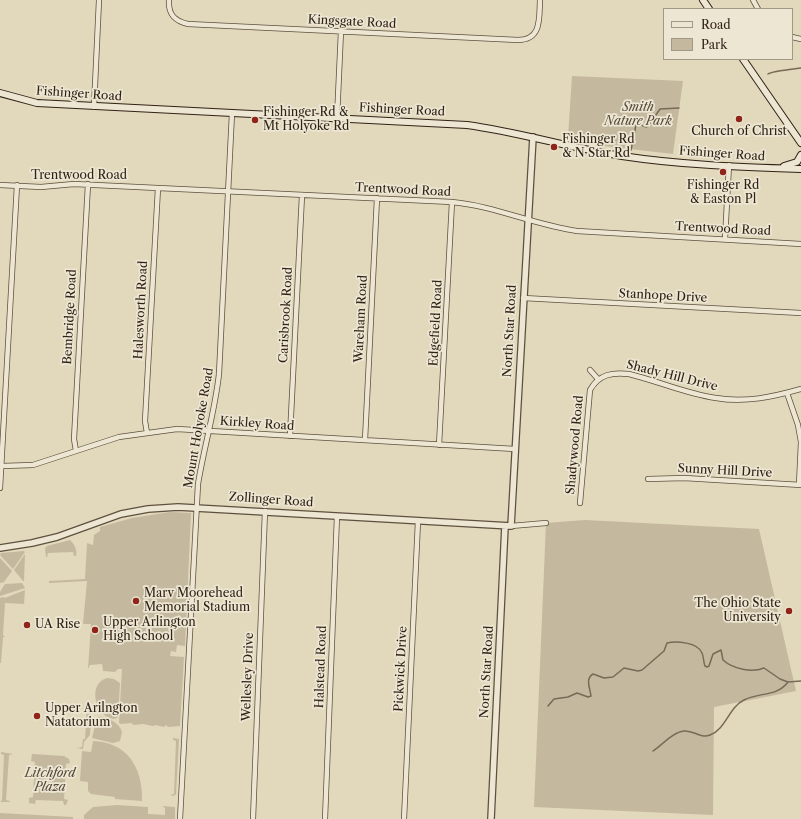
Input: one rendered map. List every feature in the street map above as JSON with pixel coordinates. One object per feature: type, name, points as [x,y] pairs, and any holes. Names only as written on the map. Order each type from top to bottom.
[{"type":"main road","points":[[744,60],[801,143]]},
{"type":"main road","name":"Fishinger Road","points":[[0,93],[37,104],[447,123],[484,127],[620,156],[673,162],[801,169]]},
{"type":"main road","points":[[775,168],[799,161],[801,155]]},
{"type":"street","points":[[94,107],[99,0]]},
{"type":"street","name":"Kingsgate Road","points":[[169,0],[169,10],[172,16],[179,22],[188,24],[518,40],[533,36],[539,24],[540,0]]},
{"type":"street","points":[[337,118],[341,31]]},
{"type":"street","name":"Mount Holyoke Road","points":[[180,819],[197,506],[202,460],[216,402],[219,374],[232,113]]},
{"type":"street","name":"North Star Road","points":[[511,526],[533,137]]},
{"type":"street","points":[[725,239],[729,166]]},
{"type":"street","name":"Trentwood Road","points":[[0,184],[41,187],[88,184],[452,202],[483,207],[550,226],[577,230],[801,244]]},
{"type":"street","name":"Bembridge Road","points":[[76,451],[74,439],[88,184]]},
{"type":"street","points":[[0,488],[17,186]]},
{"type":"street","name":"Halesworth Road","points":[[147,433],[145,421],[158,188]]},
{"type":"street","name":"Carisbrook Road","points":[[290,436],[302,195]]},
{"type":"street","name":"Wareham Road","points":[[365,440],[377,198]]},
{"type":"street","name":"Edgefield Road","points":[[439,445],[452,202]]},
{"type":"street","name":"Stanhope Drive","points":[[523,298],[801,313]]},
{"type":"street","points":[[590,370],[598,379]]},
{"type":"street","name":"Shady Hill Drive","points":[[598,379],[609,374],[634,375],[716,398],[750,400],[801,389]]},
{"type":"street","name":"Shadywood Road","points":[[580,503],[590,390],[598,379]]},
{"type":"street","points":[[787,393],[798,425],[801,442],[800,485]]},
{"type":"street","name":"Kirkley Road","points":[[2,466],[32,465],[119,437],[177,430],[209,430],[515,449]]},
{"type":"street","name":"Sunny Hill Drive","points":[[648,478],[684,478],[800,485]]},
{"type":"street","name":"Zollinger Road","points":[[0,548],[57,537],[108,518],[136,511],[197,506],[505,526],[546,523]]},
{"type":"street","name":"Wellesley Drive","points":[[253,819],[265,511]]},
{"type":"street","name":"Halstead Road","points":[[325,819],[337,516]]},
{"type":"street","name":"Pickwick Drive","points":[[404,819],[418,521]]},
{"type":"street","name":"North Star Road","points":[[492,819],[505,526]]},
{"type":"green space","name":"Smith Nature Park","points":[[572,76],[683,81],[673,154],[604,146],[568,137]]},
{"type":"green space","name":"Marv Moorehead Memorial Stadium","points":[[170,512],[191,513],[185,646],[177,645],[176,652],[171,651],[170,656],[184,657],[180,726],[168,727],[166,725],[164,727],[143,724],[133,725],[132,723],[121,724],[119,723],[122,669],[118,669],[115,672],[103,671],[102,664],[90,665],[88,669],[91,624],[83,624],[87,581],[49,583],[49,581],[85,579],[87,543],[93,545],[94,535],[100,531],[100,527],[132,518]]},
{"type":"green space","points":[[585,520],[759,529],[796,691],[714,707],[713,815],[534,807],[546,523]]},
{"type":"green space","points":[[70,540],[76,549],[76,556],[74,556],[73,552],[48,553],[46,557],[45,548],[47,546]]},
{"type":"green space","points":[[25,552],[13,569],[0,555],[1,553]]},
{"type":"green space","points":[[25,554],[24,581],[23,581],[14,570]]},
{"type":"green space","points":[[0,558],[12,571],[4,582],[0,583]]},
{"type":"green space","points":[[22,583],[25,588],[0,596],[0,592],[5,584]]},
{"type":"green space","points":[[25,590],[25,604],[5,603],[3,635],[5,637],[3,637],[0,663],[0,598],[5,598]]},
{"type":"green space","points":[[107,678],[114,679],[120,683],[118,717],[115,719],[108,717],[103,713],[96,701],[95,694],[97,687],[101,681]]},
{"type":"green space","points":[[87,709],[89,710],[91,716],[90,735],[84,742],[83,749],[77,748],[82,747],[83,739],[85,739]]},
{"type":"green space","points":[[97,717],[108,718],[119,726],[122,732],[120,741],[113,743],[92,738]]},
{"type":"green space","points":[[173,738],[179,739],[176,794],[174,796],[170,795],[174,794],[176,741],[173,740]]},
{"type":"green space","points":[[93,741],[105,742],[115,746],[130,758],[136,767],[139,777],[142,788],[142,801],[115,799],[115,797],[91,794],[88,791],[88,782],[80,781],[82,751],[91,752]]},
{"type":"green space","points":[[1,752],[13,754],[9,755],[6,800],[10,802],[0,802],[2,800],[4,755],[1,754]]},
{"type":"green space","name":"Litchford Plaza","points":[[32,754],[64,756],[69,759],[70,763],[66,764],[64,799],[68,800],[66,805],[64,805],[63,801],[36,800],[35,804],[29,803],[29,798],[33,797],[35,762],[31,761]]},
{"type":"green space","points":[[117,805],[148,807],[148,814],[165,815],[165,808],[162,806],[175,807],[175,819],[84,819],[84,815],[93,807]]},
{"type":"green space","points":[[0,813],[73,817],[73,819],[0,819]]},
{"type":"waterway","points":[[768,74],[801,68]]},
{"type":"waterway","points":[[631,150],[636,125],[639,124],[646,127],[648,126],[660,109],[679,108]]},
{"type":"waterway","points":[[548,706],[554,699],[568,697],[577,693],[588,697],[591,696],[589,678],[593,674],[604,678],[613,677],[624,668],[638,671],[642,670],[664,651],[667,643],[671,642],[692,644],[700,649],[705,666],[707,667],[709,666],[713,654],[721,650],[723,660],[737,668],[748,670],[764,668],[780,679],[788,682],[801,681]]},
{"type":"waterway","points":[[653,751],[672,736],[680,732],[688,731],[703,736],[710,735],[720,728],[739,703],[750,698],[779,690],[788,682]]},
{"type":"place","name":"Church of Christ","points":[[739,119]]},
{"type":"place","name":"Fishinger Rd & Mt Holyoke Rd","points":[[255,120]]},
{"type":"place","name":"Fishinger Rd & N Star Rd","points":[[554,147]]},
{"type":"place","name":"Fishinger Rd & Easton Pl","points":[[723,172]]},
{"type":"place","name":"Marv Moorehead Memorial Stadium","points":[[136,601]]},
{"type":"place","name":"The Ohio State University","points":[[789,611]]},
{"type":"place","name":"UA Rise","points":[[27,625]]},
{"type":"place","name":"Upper Arlington High School","points":[[95,630]]},
{"type":"place","name":"Upper Arilngton Natatorium","points":[[37,716]]}]
